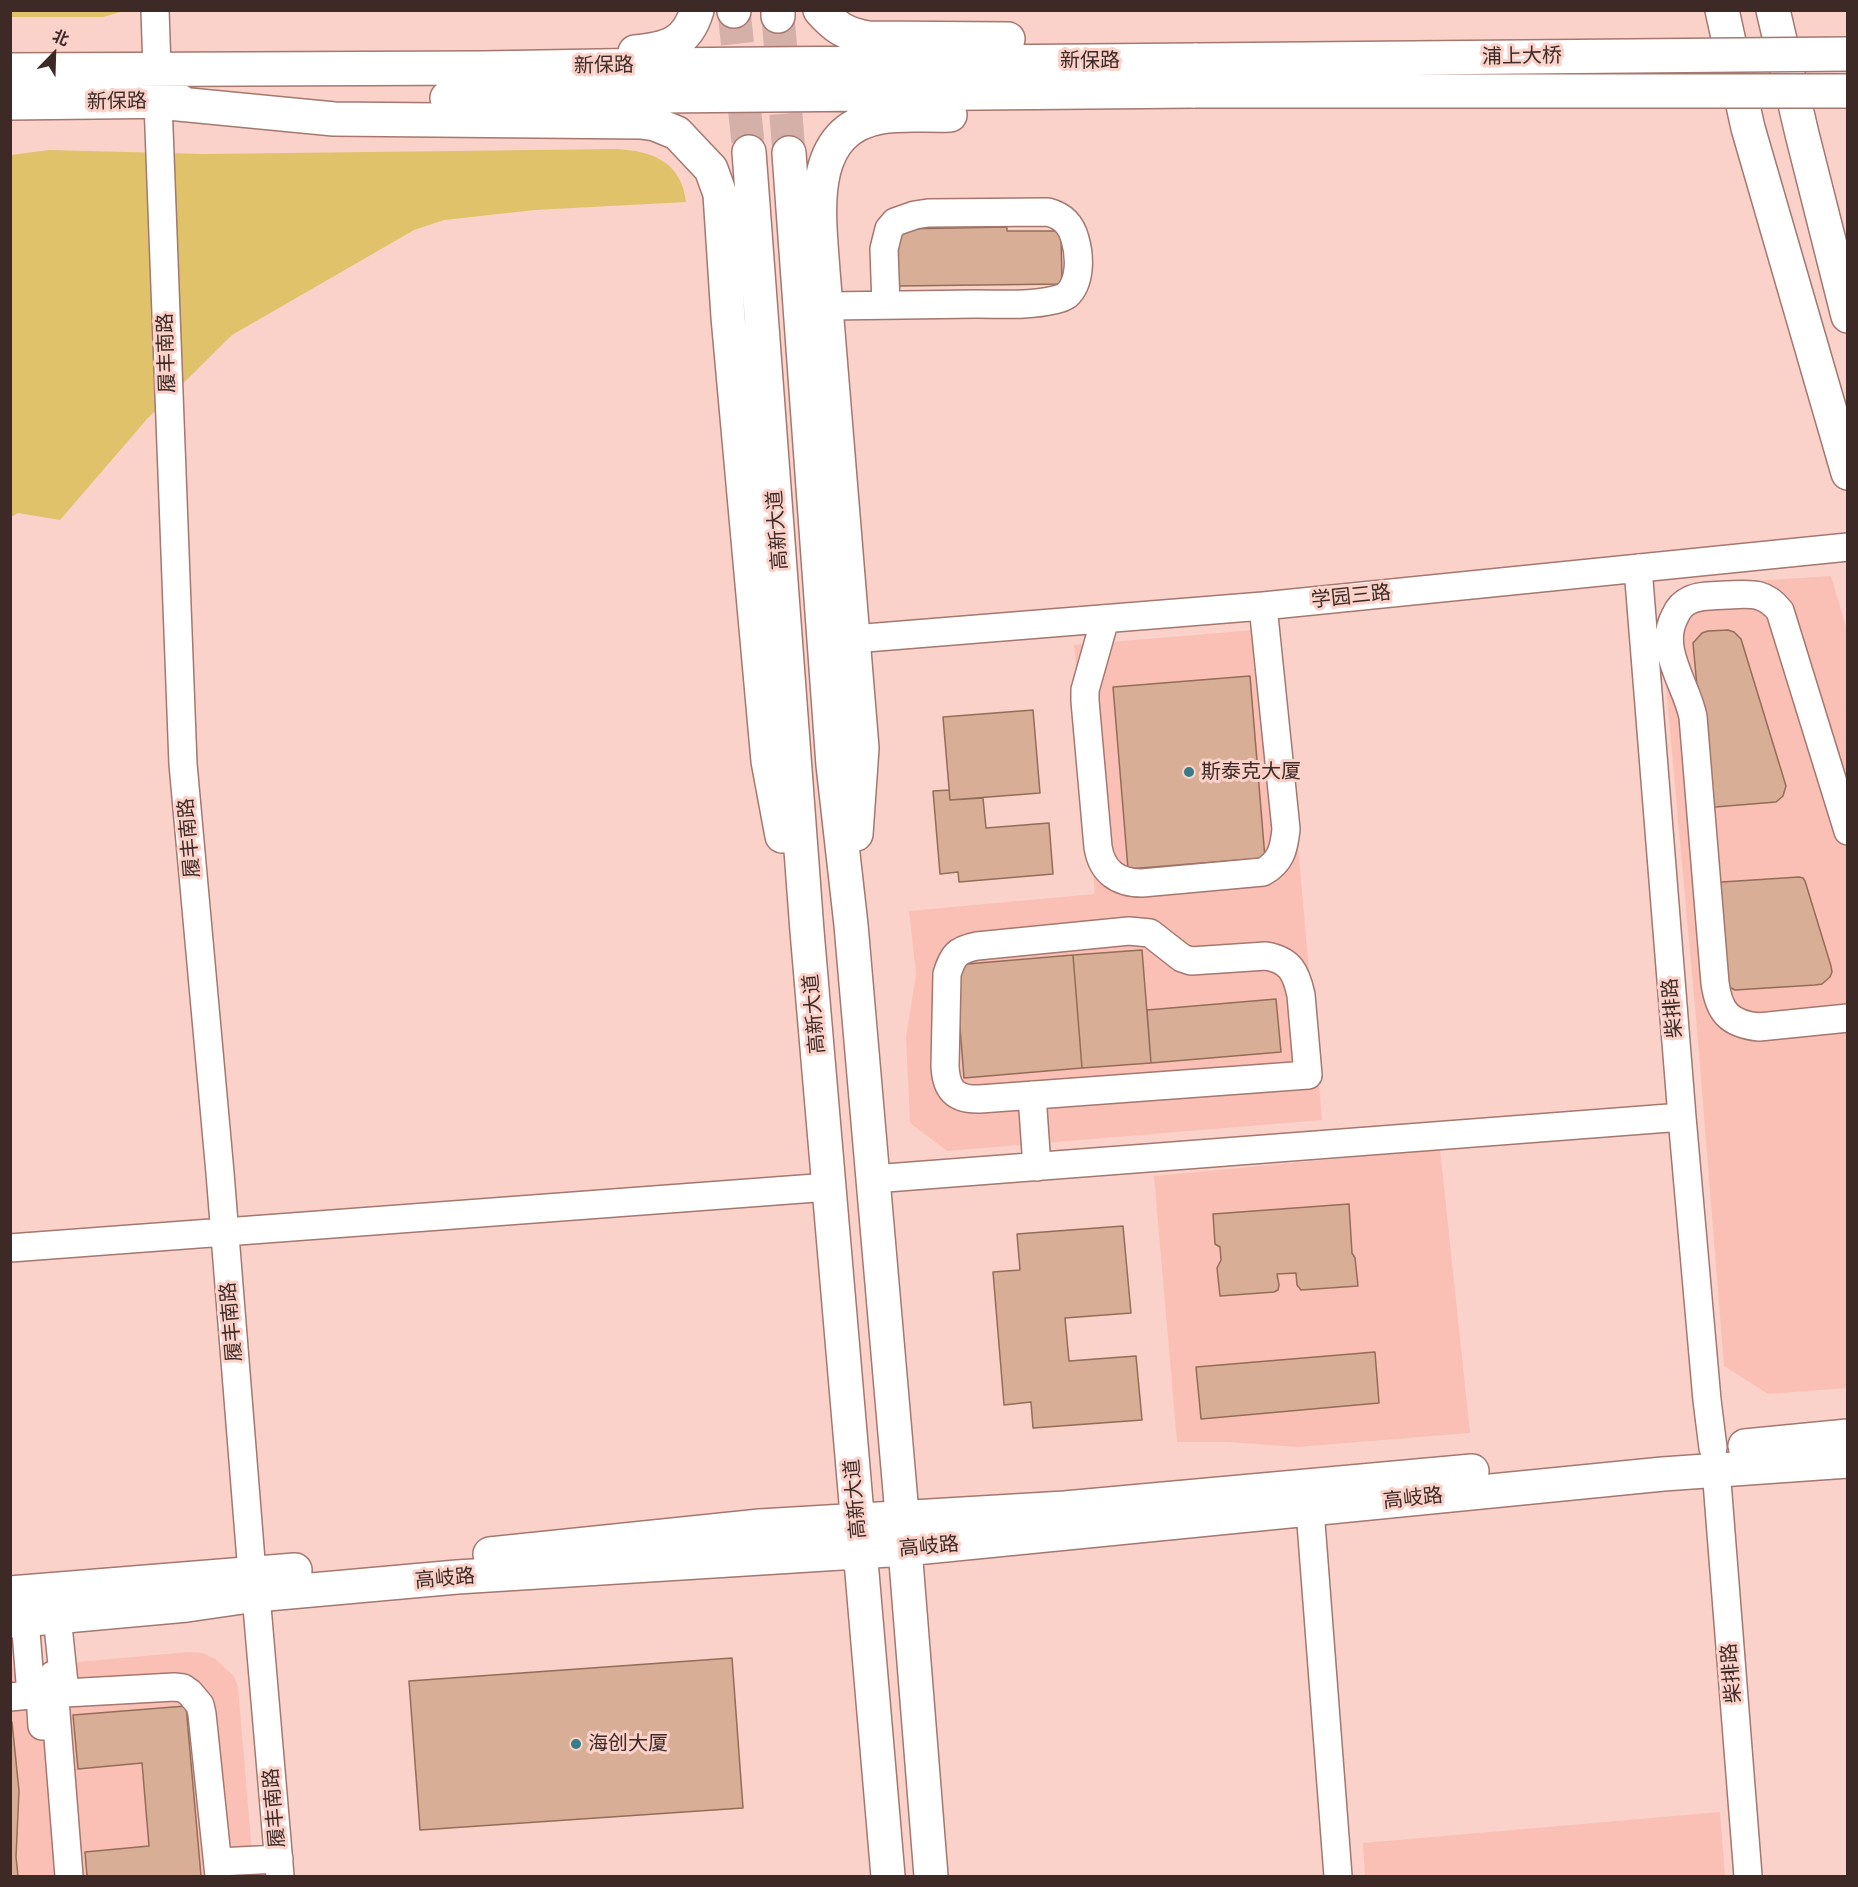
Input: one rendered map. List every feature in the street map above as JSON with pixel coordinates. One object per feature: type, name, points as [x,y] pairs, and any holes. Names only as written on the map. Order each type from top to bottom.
[{"type":"main road","points":[[483,68],[660,50],[683,38],[695,19],[697,10]]},
{"type":"main road","points":[[820,10],[834,25],[852,35],[868,38],[1063,39],[1196,75],[1848,91]]},
{"type":"main road","points":[[1722,10],[1748,128],[1848,472]]},
{"type":"main road","points":[[1773,10],[1848,316]]},
{"type":"main road","name":"浦上大桥","points":[[1196,75],[1848,54]]},
{"type":"main road","name":"新保路","points":[[10,70],[483,68],[657,64],[1196,75]]},
{"type":"main road","name":"新保路","points":[[10,103],[1077,91],[1196,75]]},
{"type":"main road","points":[[851,925],[862,748],[821,247],[820,198],[827,159],[844,132],[859,123],[882,117],[1002,114],[1077,91]]},
{"type":"main road","points":[[158,102],[334,118],[641,122],[655,124],[677,133],[711,169],[720,194],[730,341],[768,761],[790,876],[807,931]]},
{"type":"main road","name":"高新大道","points":[[749,152],[807,931],[888,1876]]},
{"type":"main road","name":"高新大道","points":[[789,153],[833,765],[851,925],[931,1876]]},
{"type":"main road","name":"高岐路","points":[[30,1613],[187,1605],[254,1584],[457,1577],[905,1549],[1310,1510],[1714,1459],[1848,1436]]},
{"type":"main road","name":"高岐路","points":[[30,1613],[449,1558],[760,1526],[1065,1508],[1714,1459],[1848,1461]]},
{"type":"street","points":[[155,10],[157,69]]},
{"type":"street","name":"履丰南路","points":[[158,102],[182,744],[280,1868]]},
{"type":"street","points":[[826,306],[1023,303],[1053,301],[1068,294],[1077,274],[1077,246],[1073,232],[1067,222],[1048,212],[928,213],[903,218],[895,222],[886,237],[884,259],[886,305]]},
{"type":"street","name":"学园三路","points":[[853,639],[1263,606],[1848,547]]},
{"type":"street","name":"柴排路","points":[[1638,568],[1682,1118],[1714,1459],[1748,1876]]},
{"type":"street","points":[[1846,820],[1780,611],[1768,598],[1749,594],[1697,597],[1682,606],[1671,623],[1669,633],[1671,658],[1687,694],[1693,717],[1715,982],[1719,1002],[1724,1011],[1735,1021],[1760,1027],[1848,1018]]},
{"type":"street","points":[[1105,620],[1085,690],[1100,857],[1109,871],[1123,881],[1154,882],[1263,872],[1277,862],[1282,853],[1286,829],[1263,606]]},
{"type":"street","points":[[1659,832],[1702,830]]},
{"type":"street","points":[[1141,931],[1150,933],[1173,952],[1191,961],[1266,956],[1278,958],[1288,964],[1298,982],[1308,1075],[1032,1095],[968,1099],[954,1093],[945,1078],[947,974],[951,961],[965,948],[1141,931]]},
{"type":"street","points":[[1032,1095],[1037,1167]]},
{"type":"street","points":[[873,1179],[1682,1118]]},
{"type":"street","points":[[10,1248],[829,1188]]},
{"type":"street","points":[[1310,1510],[1338,1876]]},
{"type":"street","points":[[19,1696],[30,1613]]},
{"type":"street","points":[[30,1613],[64,1694],[174,1687],[183,1688],[195,1698],[200,1705],[205,1730],[219,1869],[280,1868]]},
{"type":"street","points":[[30,1613],[69,1876]]},
{"type":"street","points":[[10,1650],[19,1696]]},
{"type":"street","points":[[19,1696],[40,1694],[53,1876]]},
{"type":"shaded area","points":[[11,10],[124,11],[103,17],[11,17]]},
{"type":"shaded area","points":[[616,149],[641,152],[663,161],[678,177],[686,202],[535,210],[444,220],[414,230],[232,335],[147,419],[60,520],[18,513],[11,517],[11,155],[49,150],[204,154]]},
{"type":"shaded area","points":[[1831,576],[1847,630],[1847,1388],[1768,1394],[1724,1366],[1698,1041],[1662,642],[1707,584]]},
{"type":"shaded area","points":[[1279,628],[1322,1120],[947,1151],[910,1123],[906,1037],[916,974],[909,911],[1095,894],[1074,645]]},
{"type":"shaded area","points":[[1440,1149],[1470,1433],[1297,1447],[1228,1442],[1177,1442],[1154,1176]]},
{"type":"shaded area","points":[[188,1652],[203,1653],[215,1659],[234,1676],[238,1687],[254,1876],[11,1876],[11,1668]]},
{"type":"shaded area","points":[[1720,1812],[1725,1876],[1365,1876],[1363,1843]]},
{"type":"building","points":[[1007,227],[1007,231],[1061,231],[1062,284],[898,286],[897,229]]},
{"type":"building","points":[[1728,630],[1741,639],[1786,786],[1783,796],[1776,802],[1715,807],[1711,806],[1707,796],[1693,643],[1702,633]]},
{"type":"building","name":"斯泰克大厦","points":[[1250,676],[1265,858],[1128,869],[1113,687]]},
{"type":"building","points":[[1033,710],[1040,793],[950,800],[943,717]]},
{"type":"building","points":[[949,790],[950,800],[983,798],[986,828],[1049,823],[1053,874],[959,882],[958,872],[940,874],[933,791]]},
{"type":"building","points":[[1799,877],[1805,881],[1831,966],[1830,977],[1822,984],[1815,985],[1735,990],[1731,988],[1727,985],[1720,884],[1722,882]]},
{"type":"building","points":[[1142,950],[1151,1063],[1082,1068],[1073,955]]},
{"type":"building","points":[[1073,955],[1082,1068],[964,1078],[955,965]]},
{"type":"building","points":[[1276,999],[1281,1052],[1151,1063],[1147,1010]]},
{"type":"building","points":[[1349,1204],[1352,1253],[1355,1258],[1358,1286],[1301,1290],[1297,1285],[1296,1273],[1277,1274],[1279,1285],[1278,1290],[1274,1292],[1220,1296],[1217,1268],[1221,1260],[1220,1247],[1215,1244],[1213,1214]]},
{"type":"building","points":[[1123,1226],[1131,1313],[1065,1318],[1069,1361],[1136,1356],[1142,1420],[1033,1428],[1031,1402],[1004,1405],[993,1272],[1020,1270],[1017,1234]]},
{"type":"building","points":[[1375,1352],[1379,1403],[1201,1419],[1196,1367]]},
{"type":"building","name":"海创大厦","points":[[732,1658],[743,1808],[420,1830],[409,1681]]},
{"type":"building","points":[[186,1706],[201,1876],[87,1876],[85,1852],[149,1846],[142,1763],[78,1769],[73,1715]]},
{"type":"building","points":[[12,1722],[19,1791],[16,1857],[18,1876],[10,1876],[10,1723]]},
{"type":"tunnel","points":[[734,11],[749,152]]},
{"type":"tunnel","points":[[778,16],[789,153]]},
{"type":"place","name":"斯泰克大厦","points":[[1189,772]]},
{"type":"place","name":"海创大厦","points":[[576,1744]]}]
